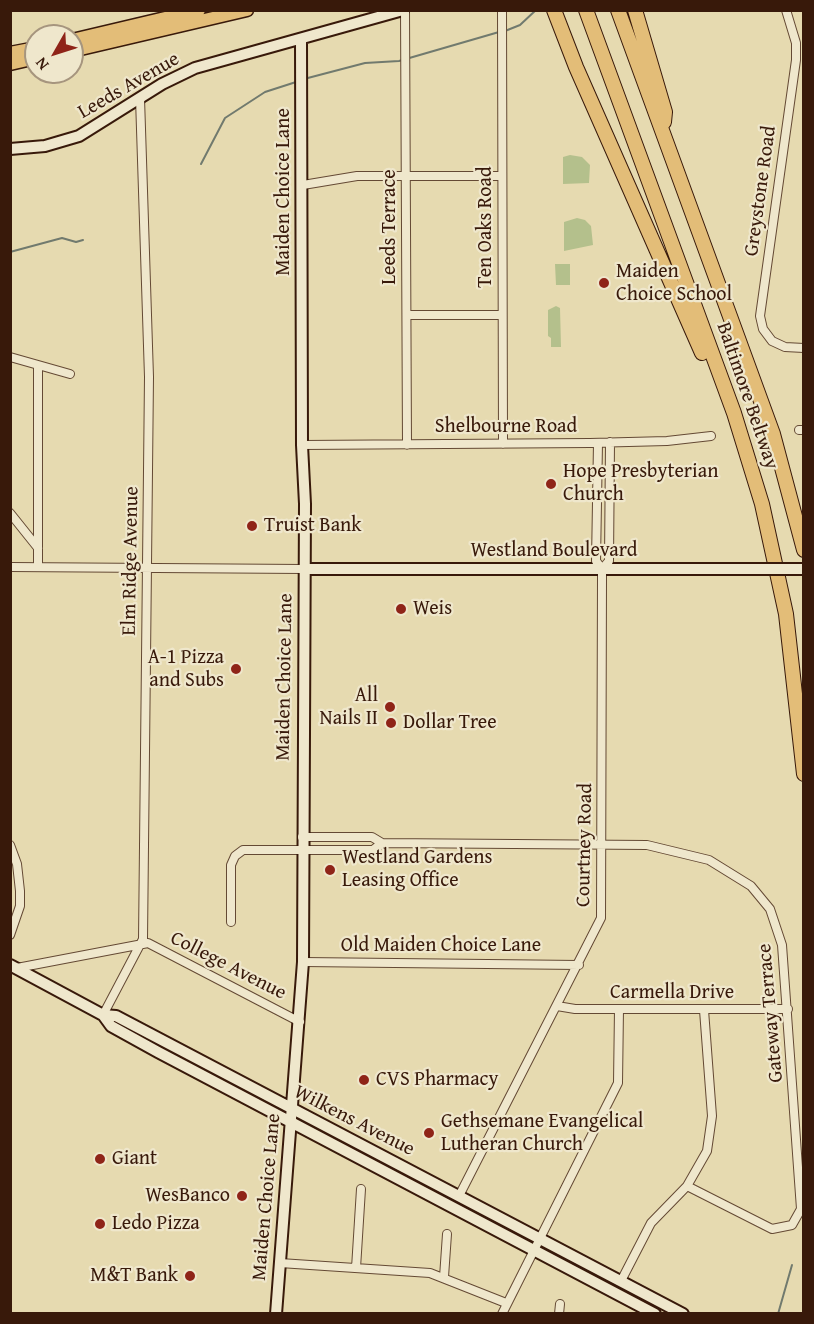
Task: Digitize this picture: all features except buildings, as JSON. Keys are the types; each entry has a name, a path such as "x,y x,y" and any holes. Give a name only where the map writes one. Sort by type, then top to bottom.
{"highway":[{"name":"Baltimore Beltway","path":"586,10 734,413 752,470 774,553 786,614 804,774"},
{"name":"Baltimore Beltway","path":"618,10 773,434 804,550"},
{"path":"636,10 665,112 664,136"},
{"path":"556,14 607,139 683,305 737,446 752,470"}],"main road":[{"path":"84,37 199,10"},
{"path":"84,48 247,10"}],"street":[{"name":"Leeds Avenue","path":"10,149 45,146 79,136 178,75 195,68 404,10"},
{"name":"Leeds Terrace","path":"404,10 407,58 406,445"},
{"name":"Ten Oaks Road","path":"502,10 503,444"},
{"name":"Greystone Road","path":"786,10 800,43 760,316 764,329 772,341 785,347 804,348"},
{"name":"Maiden Choice Lane","path":"276,1314 303,962 304,569 301,40"},
{"name":"Elm Ridge Avenue","path":"104,1015 143,939 148,568 148,300 140,98"},
{"path":"303,185 357,176 502,176"},
{"path":"407,315 502,315"},
{"path":"10,357 70,374"},
{"path":"38,567 39,366"},
{"name":"Shelbourne Road","path":"302,445 598,443 667,441 711,435"},
{"name":"Courtney Road","path":"602,569 609,561 610,442"},
{"name":"Courtney Road","path":"459,1196 601,918 602,569 596,561 598,443"},
{"path":"10,513 38,548"},
{"path":"10,567 304,569"},
{"name":"Westland Boulevard","path":"304,569 804,569"},
{"name":"Gateway Terrace","path":"302,837 372,837 382,843 647,845 691,854 722,866 751,886 770,909 779,929 788,1009 802,1196 799,1216 792,1226 772,1229 687,1186"},
{"name":"Gateway Terrace","path":"231,922 231,865 235,856 247,849 373,850 382,843"},
{"path":"10,845 17,864 20,891 20,906 10,935"},
{"name":"College Avenue","path":"140,945 148,943 300,1022"},
{"path":"14,967 140,945"},
{"name":"Old Maiden Choice Lane","path":"303,962 579,965"},
{"name":"Wilkens Avenue","path":"14,967 104,1015 116,1016 683,1314"},
{"name":"Carmella Drive","path":"557,1006 575,1009 788,1009"},
{"path":"502,1314 618,1083 619,1009"},
{"path":"621,1281 651,1223 687,1186 702,1164 711,1128 704,1010"},
{"name":"Wilkens Avenue","path":"104,1015 111,1026 655,1314"},
{"path":"291,1122 310,1125 407,1176 422,1177"},
{"path":"356,1268 361,1189"},
{"path":"444,1277 447,1234"},
{"path":"280,1263 430,1274 444,1277 506,1304"},
{"path":"559,1314 560,1304"}],"green space":[{"path":"570,155 582,157 590,165 589,183 563,184 563,157"},
{"path":"577,218 585,220 591,226 593,245 564,251 564,222"},
{"path":"555,264 570,264 570,285 556,285"},
{"path":"556,306 560,308 561,347 551,347 551,338 548,336 548,310"}],"waterway":[{"path":"505,31 520,25 536,10"},
{"path":"304,79 365,63 399,61 499,32"},
{"path":"201,164 225,118 265,92 296,82"},
{"path":"10,252 62,238 76,242 83,240"},
{"path":"778,1314 792,1265"}],"place":[{"name":"Maiden Choice School","path":"604,283"},
{"name":"Hope Presbyterian Church","path":"551,484"},
{"name":"Truist Bank","path":"252,526"},
{"name":"Weis","path":"401,609"},
{"name":"A-1 Pizza and Subs","path":"236,669"},
{"name":"All Nails II","path":"390,707"},
{"name":"Dollar Tree","path":"391,723"},
{"name":"Westland Gardens Leasing Office","path":"330,870"},
{"name":"CVS Pharmacy","path":"364,1080"},
{"name":"Gethsemane Evangelical Lutheran Church","path":"429,1133"},
{"name":"Giant","path":"100,1159"},
{"name":"WesBanco","path":"242,1196"},
{"name":"Ledo Pizza","path":"100,1224"},
{"name":"M&T Bank","path":"190,1276"}]}
